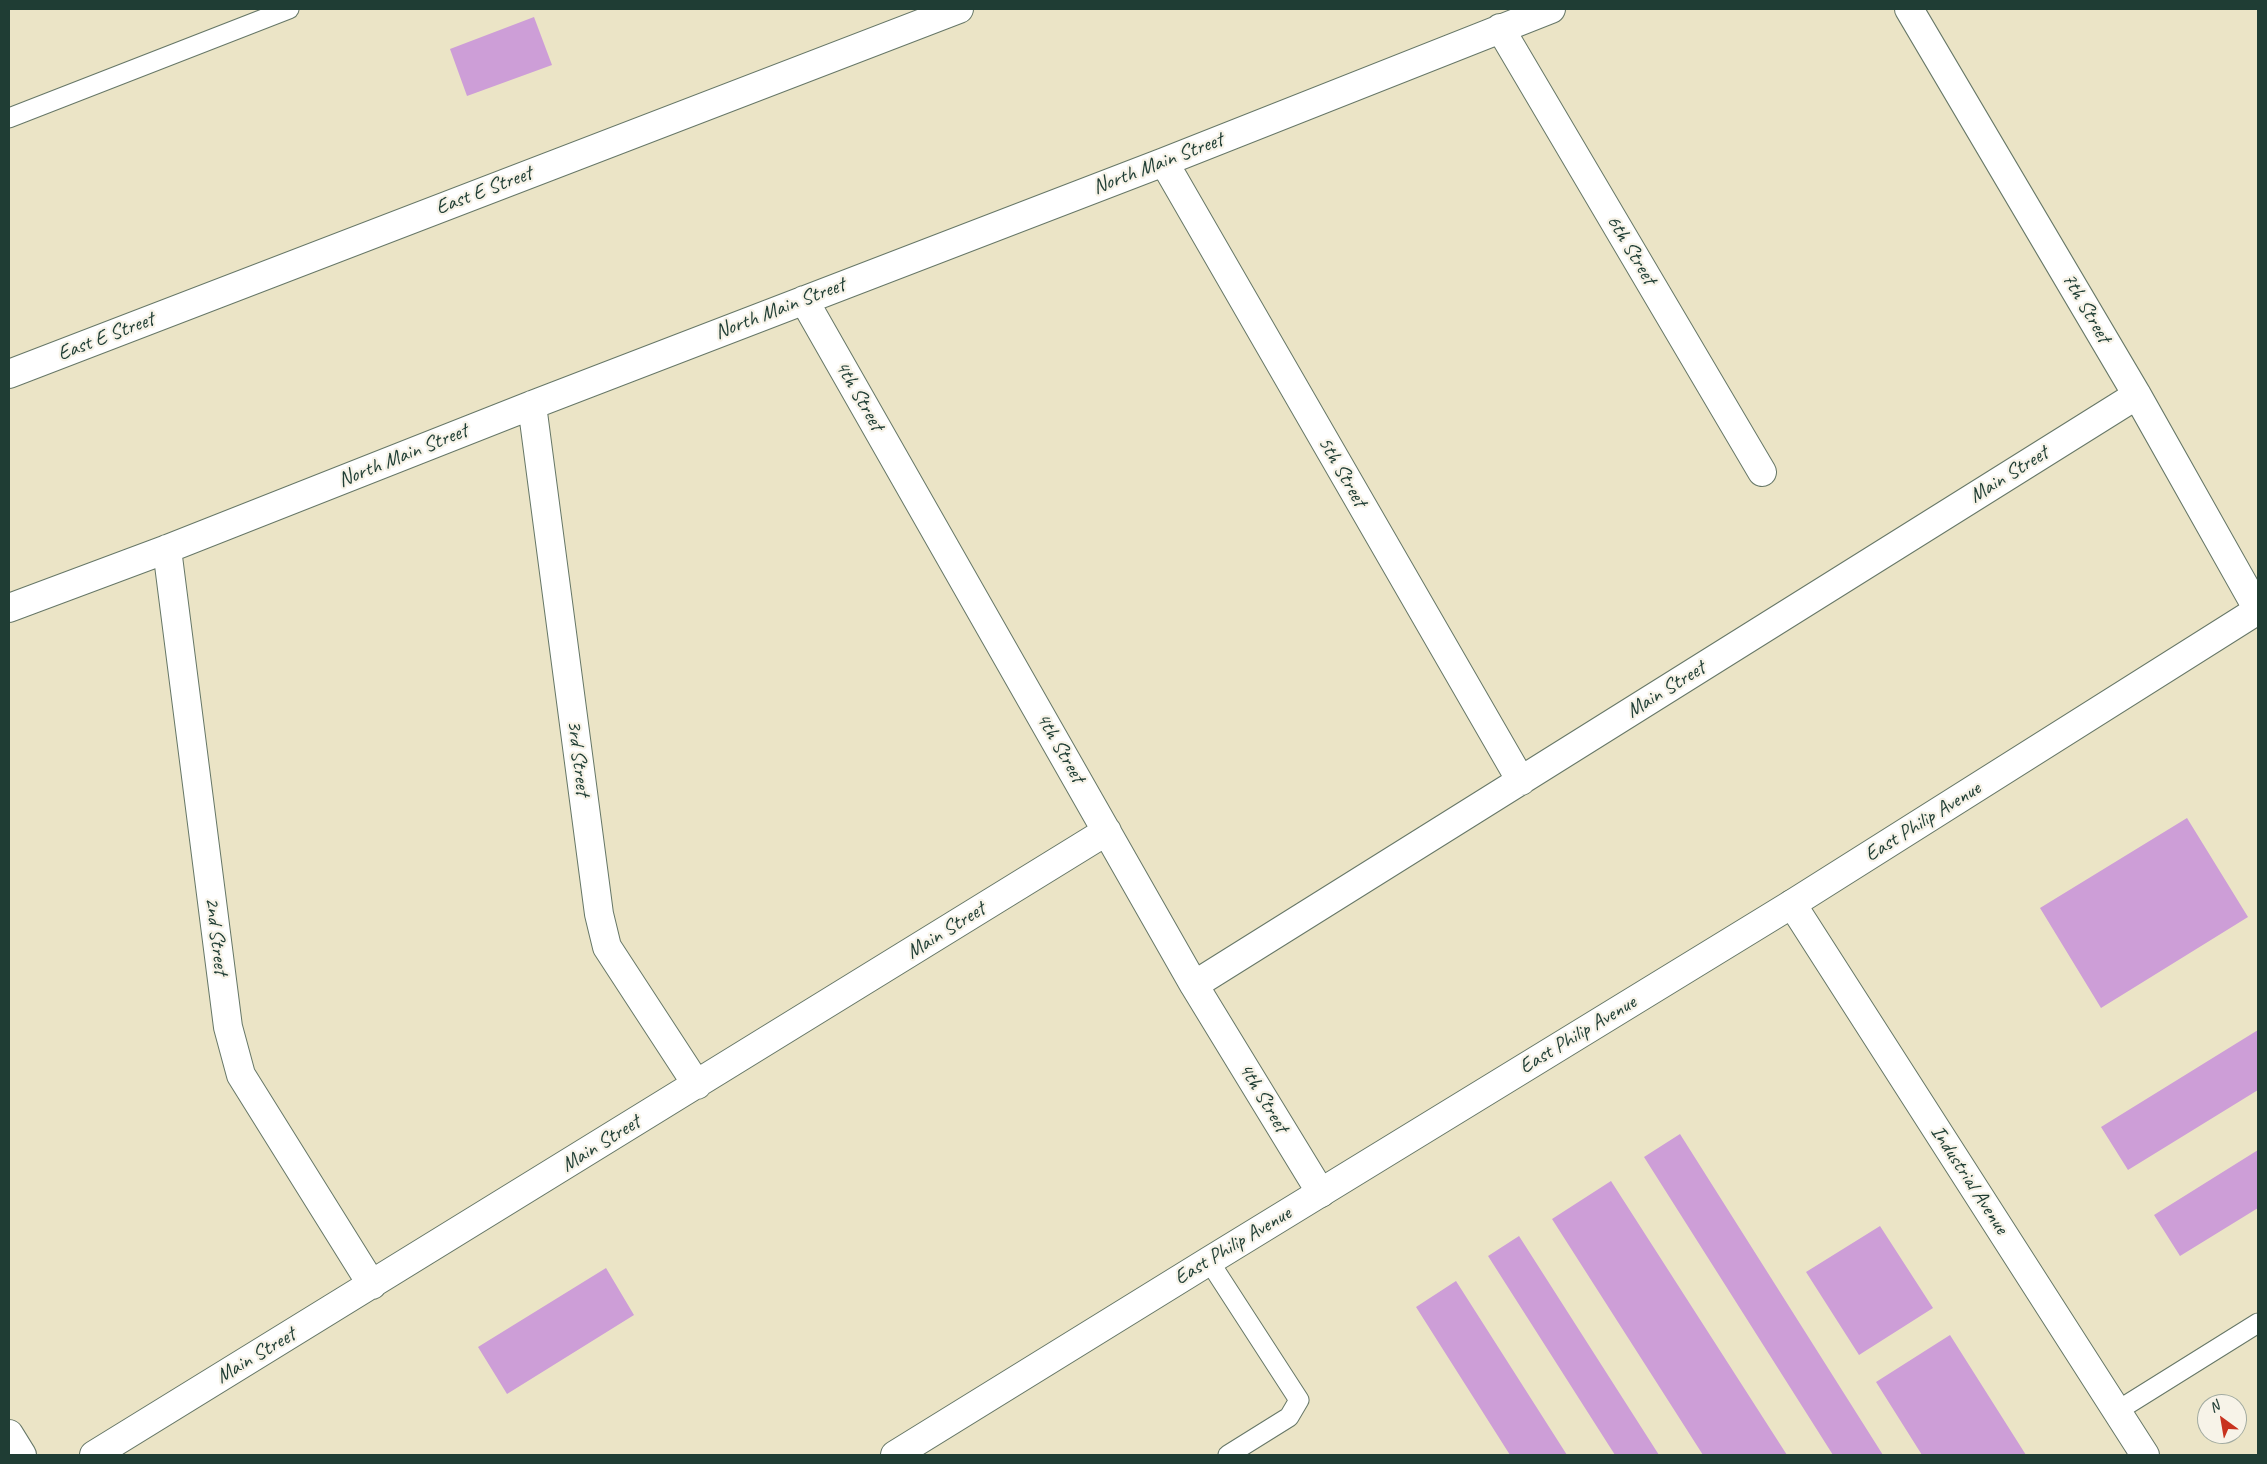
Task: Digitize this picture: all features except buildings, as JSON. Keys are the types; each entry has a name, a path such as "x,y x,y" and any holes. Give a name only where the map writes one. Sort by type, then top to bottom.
{"street":[{"name":"East E Street","path":"9,374 959,9"},
{"name":"North Main Street","path":"9,608 167,549 532,405 1164,162 1551,9"},
{"name":"7th Street","path":"1909,9 2137,395 2258,610"},
{"name":"6th Street","path":"1500,28 1762,472"},
{"name":"5th Street","path":"1164,162 1521,781"},
{"name":"4th Street","path":"804,300 1194,985 1321,1193"},
{"name":"Main Street","path":"1194,985 2137,395"},
{"name":"3rd Street","path":"532,405 598,904 607,947 697,1085"},
{"name":"2nd Street","path":"167,549 228,1027 241,1075 372,1285"},
{"name":"East Philip Avenue","path":"895,1455 1792,904 2258,610"},
{"name":"Main Street","path":"94,1455 1107,831"},
{"name":"Industrial Avenue","path":"1792,904 2144,1455"},
{"path":"9,1434 22,1455"}],"lane":[{"path":"9,118 289,9"},
{"path":"1209,1261 1299,1400 1289,1417 1228,1455"},
{"path":"2117,1411 2258,1323"}]}
